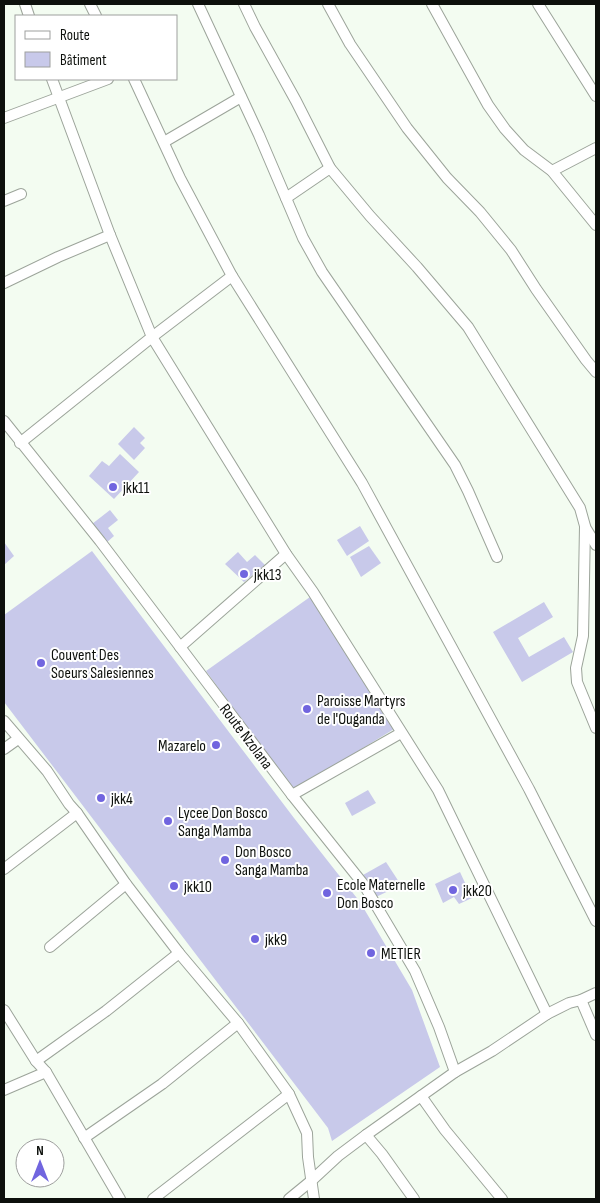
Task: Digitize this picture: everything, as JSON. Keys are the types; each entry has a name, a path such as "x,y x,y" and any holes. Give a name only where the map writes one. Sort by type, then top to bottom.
{"street":[{"path":"198,4 242,97 303,238 322,272 455,465 497,557"},
{"path":"244,4 330,168 468,327 572,492 580,508 585,526 596,545"},
{"path":"328,4 350,44 407,128 447,178 480,212 510,250 596,372"},
{"path":"432,4 488,105 524,150 552,171 596,226"},
{"path":"538,4 596,96"},
{"path":"52,80 110,235 152,336 286,554 313,592 438,790 548,1014"},
{"path":"4,118 105,80"},
{"path":"134,80 180,178 232,276 362,483 529,789 596,921"},
{"path":"164,142 242,97"},
{"path":"552,171 596,148"},
{"path":"286,198 330,168"},
{"path":"4,201 21,194"},
{"path":"4,283 58,256 110,235"},
{"path":"20,443 152,336 232,276"},
{"name":"Route Nzolana","path":"4,421 100,541 292,795 364,885 415,971 439,1027 455,1072"},
{"path":"585,526 583,636 575,675 596,728"},
{"path":"180,647 286,554"},
{"path":"4,721 47,770 126,884 238,1024 289,1094 307,1134 314,1199"},
{"path":"292,795 401,732"},
{"path":"4,749 18,739"},
{"path":"4,869 77,813"},
{"path":"50,947 126,884"},
{"path":"36,1061 106,1011 179,952"},
{"path":"289,1199 312,1181 338,1156 455,1072 492,1051 548,1014 569,1003 596,993"},
{"path":"581,1000 596,1035"},
{"path":"4,1010 36,1061 46,1072 120,1199"},
{"path":"84,1138 162,1084 238,1024"},
{"path":"4,1090 46,1072"},
{"path":"153,1199 289,1094"},
{"path":"421,1096 445,1130 502,1199"},
{"path":"366,1135 414,1199"}],"building":[{"path":"134,427 145,438 140,443 145,448 134,460 118,444"},
{"name":"jkk11","path":"120,454 139,472 114,499 89,476 102,461 109,466"},
{"path":"110,510 118,520 108,528 114,536 106,543 92,524"},
{"path":"360,526 369,541 347,556 337,540"},
{"path":"4,542 14,556 4,565"},
{"path":"369,546 381,563 361,577 350,557"},
{"name":"Don Bosco Sanga Mamba","path":"92,551 360,902 412,990 440,1067 332,1141 328,1128 4,702 4,615"},
{"name":"jkk13","path":"238,552 247,562 255,555 265,565 244,582 225,564"},
{"name":"Paroisse Martyrs de l'Ouganda","path":"310,597 394,729 293,791 206,671"},
{"path":"544,602 553,617 518,638 529,657 564,637 573,652 522,682 493,632"},
{"path":"368,790 376,803 352,816 345,803"},
{"path":"386,862 401,885 376,897 363,875"},
{"name":"jkk20","path":"460,872 472,898 459,904 454,897 443,903 435,884"}],"place":[{"name":"jkk11","path":"113,487"},
{"name":"jkk13","path":"244,574"},
{"name":"Couvent Des Soeurs Salesiennes","path":"41,663"},
{"name":"Paroisse Martyrs de l'Ouganda","path":"307,709"},
{"name":"Mazarelo","path":"216,745"},
{"name":"jkk4","path":"101,798"},
{"name":"Lycee Don Bosco Sanga Mamba","path":"168,821"},
{"name":"Don Bosco Sanga Mamba","path":"225,860"},
{"name":"jkk10","path":"174,886"},
{"name":"jkk20","path":"453,890"},
{"name":"Ecole Maternelle Don Bosco","path":"327,893"},
{"name":"jkk9","path":"255,939"},
{"name":"METIER","path":"371,953"}]}
